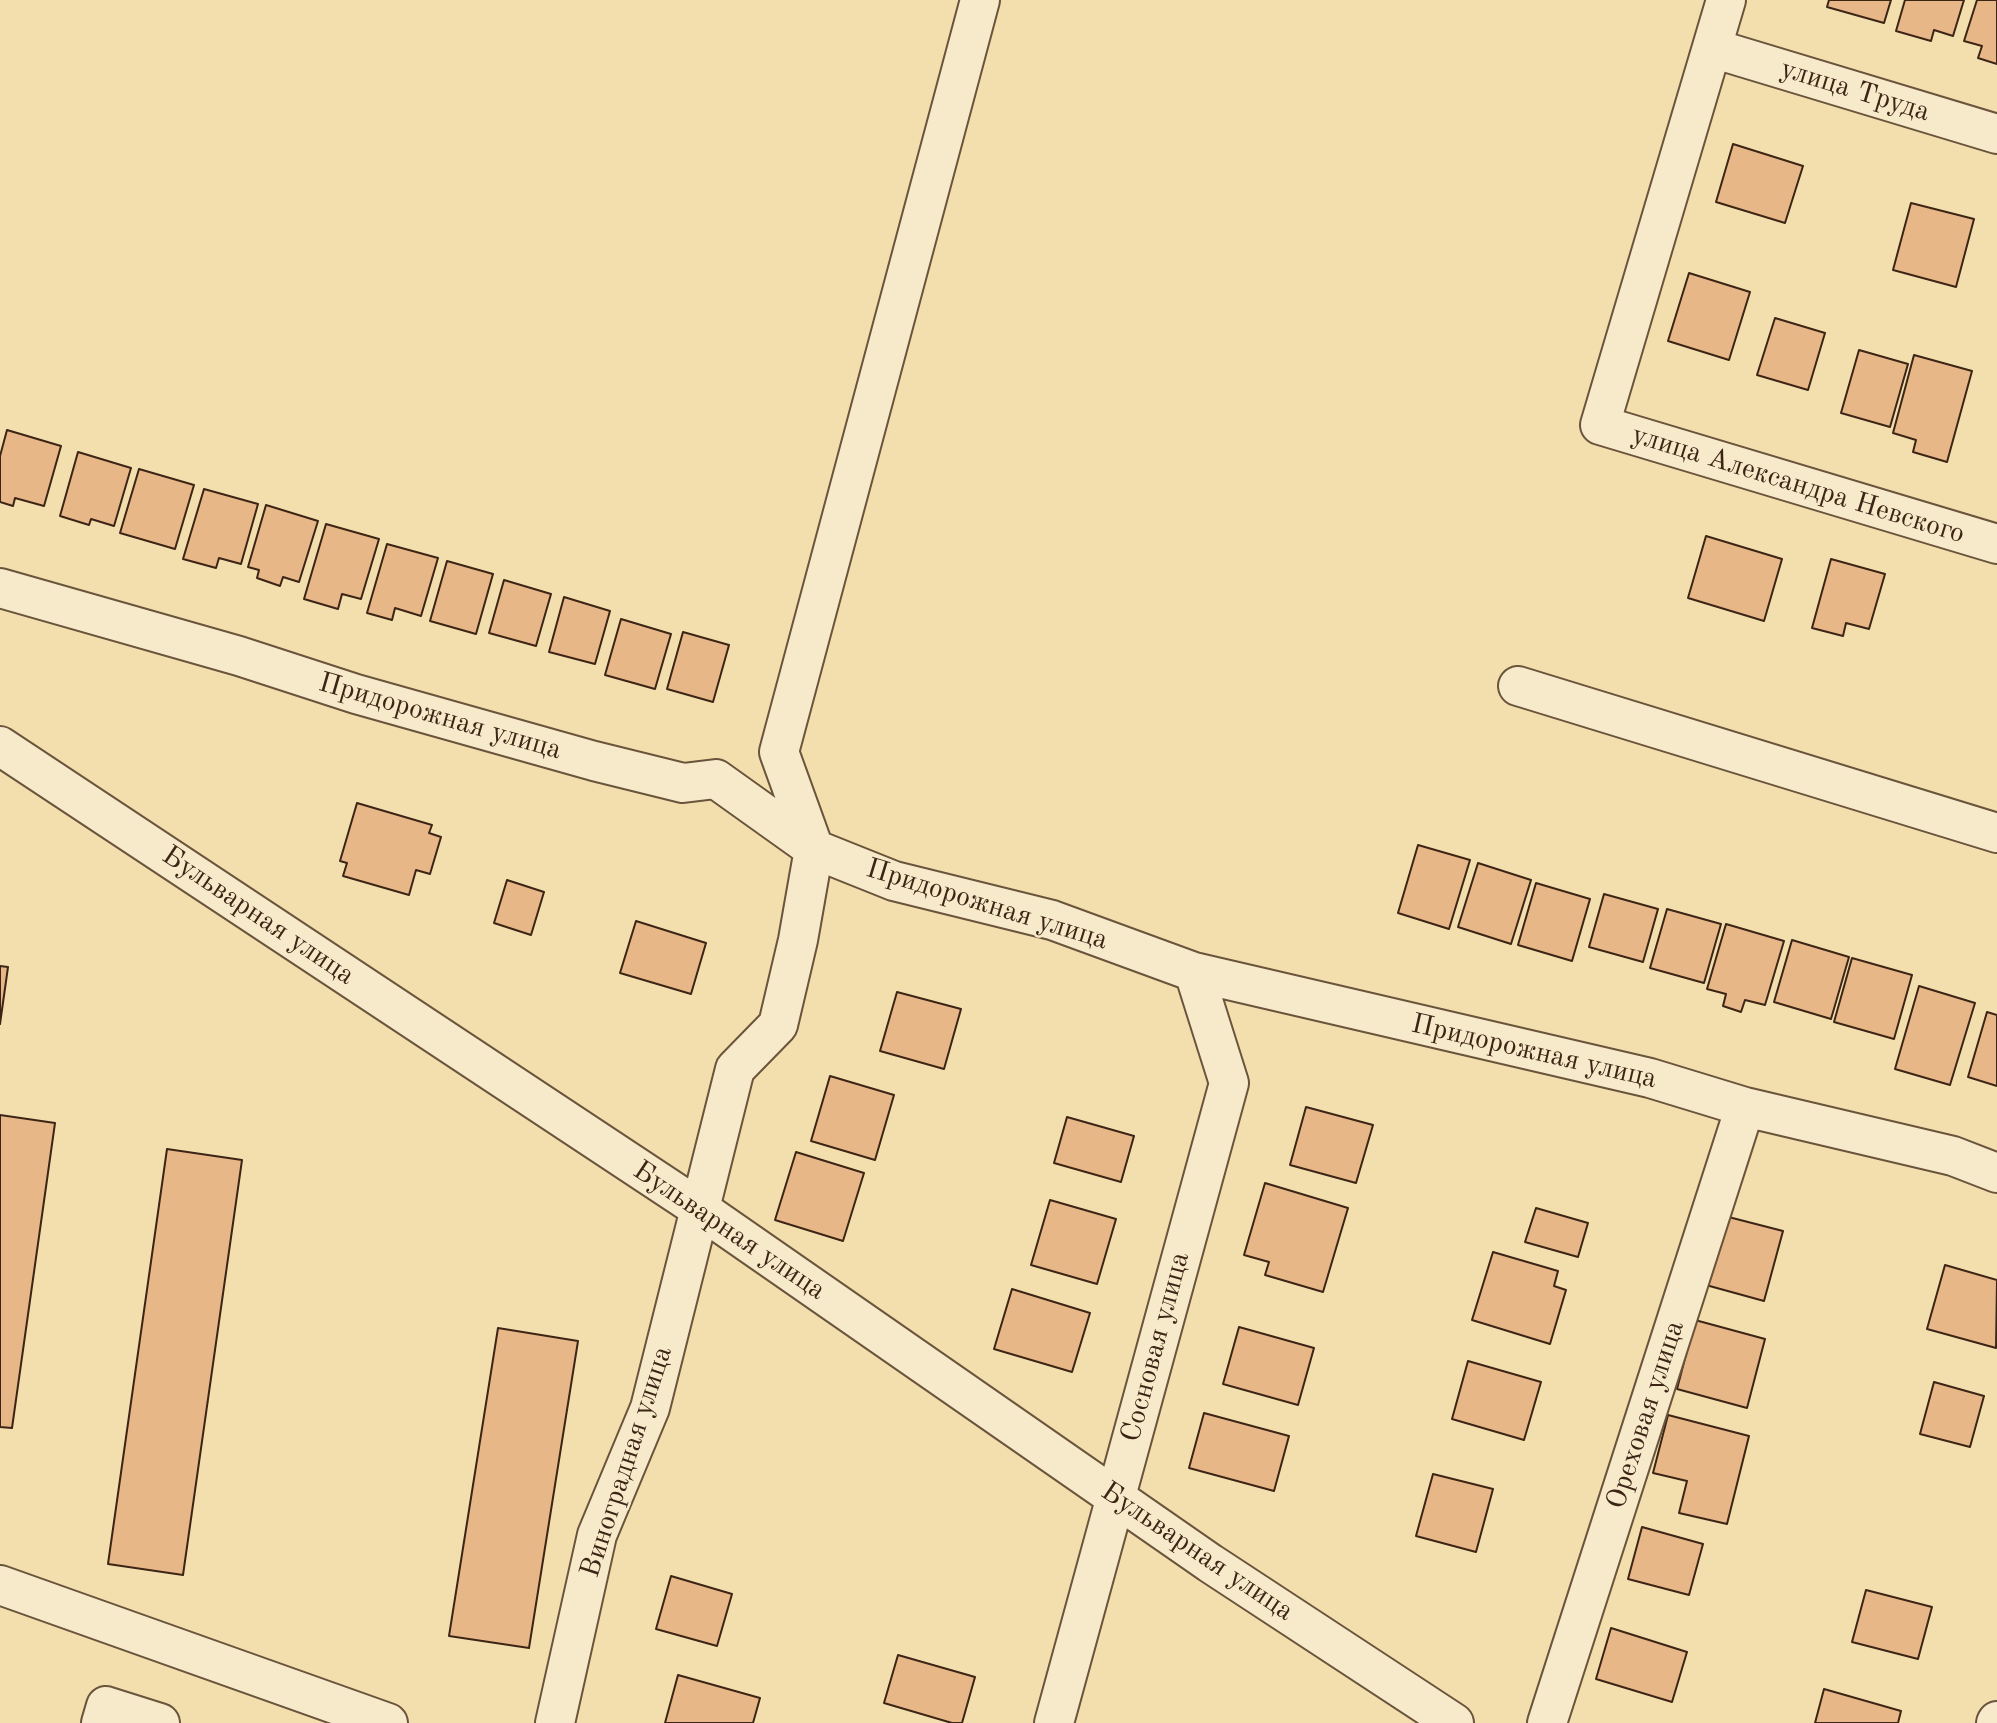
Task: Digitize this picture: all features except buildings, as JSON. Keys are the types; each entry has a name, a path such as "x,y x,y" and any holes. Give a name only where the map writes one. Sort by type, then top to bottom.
{"street":[{"path":"814,849 779,752 980,0"},
{"path":"1712,48 1726,0"},
{"name":"улица Труда","path":"1712,48 1997,134"},
{"name":"улица Александра Невского","path":"1712,48 1600,425 1997,544"},
{"name":"Придорожная улица","path":"0,587 215,649 369,698 594,761 682,783 716,779 814,849 894,881 1052,920 1194,972 1650,1078 1745,1107 1953,1156 1997,1173"},
{"path":"1518,686 1997,833"},
{"name":"Бульварная улица","path":"0,746 700,1209 1210,1563 1454,1723"},
{"name":"Виноградная улица","path":"555,1723 597,1535 650,1408 735,1069 778,1025 798,940 814,849"},
{"name":"Сосновая улица","path":"1054,1723 1229,1083 1194,972"},
{"name":"Ореховая улица","path":"1547,1723 1745,1107"},
{"path":"0,1585 369,1720"},
{"path":"101,1723 106,1706 160,1723"}]}
